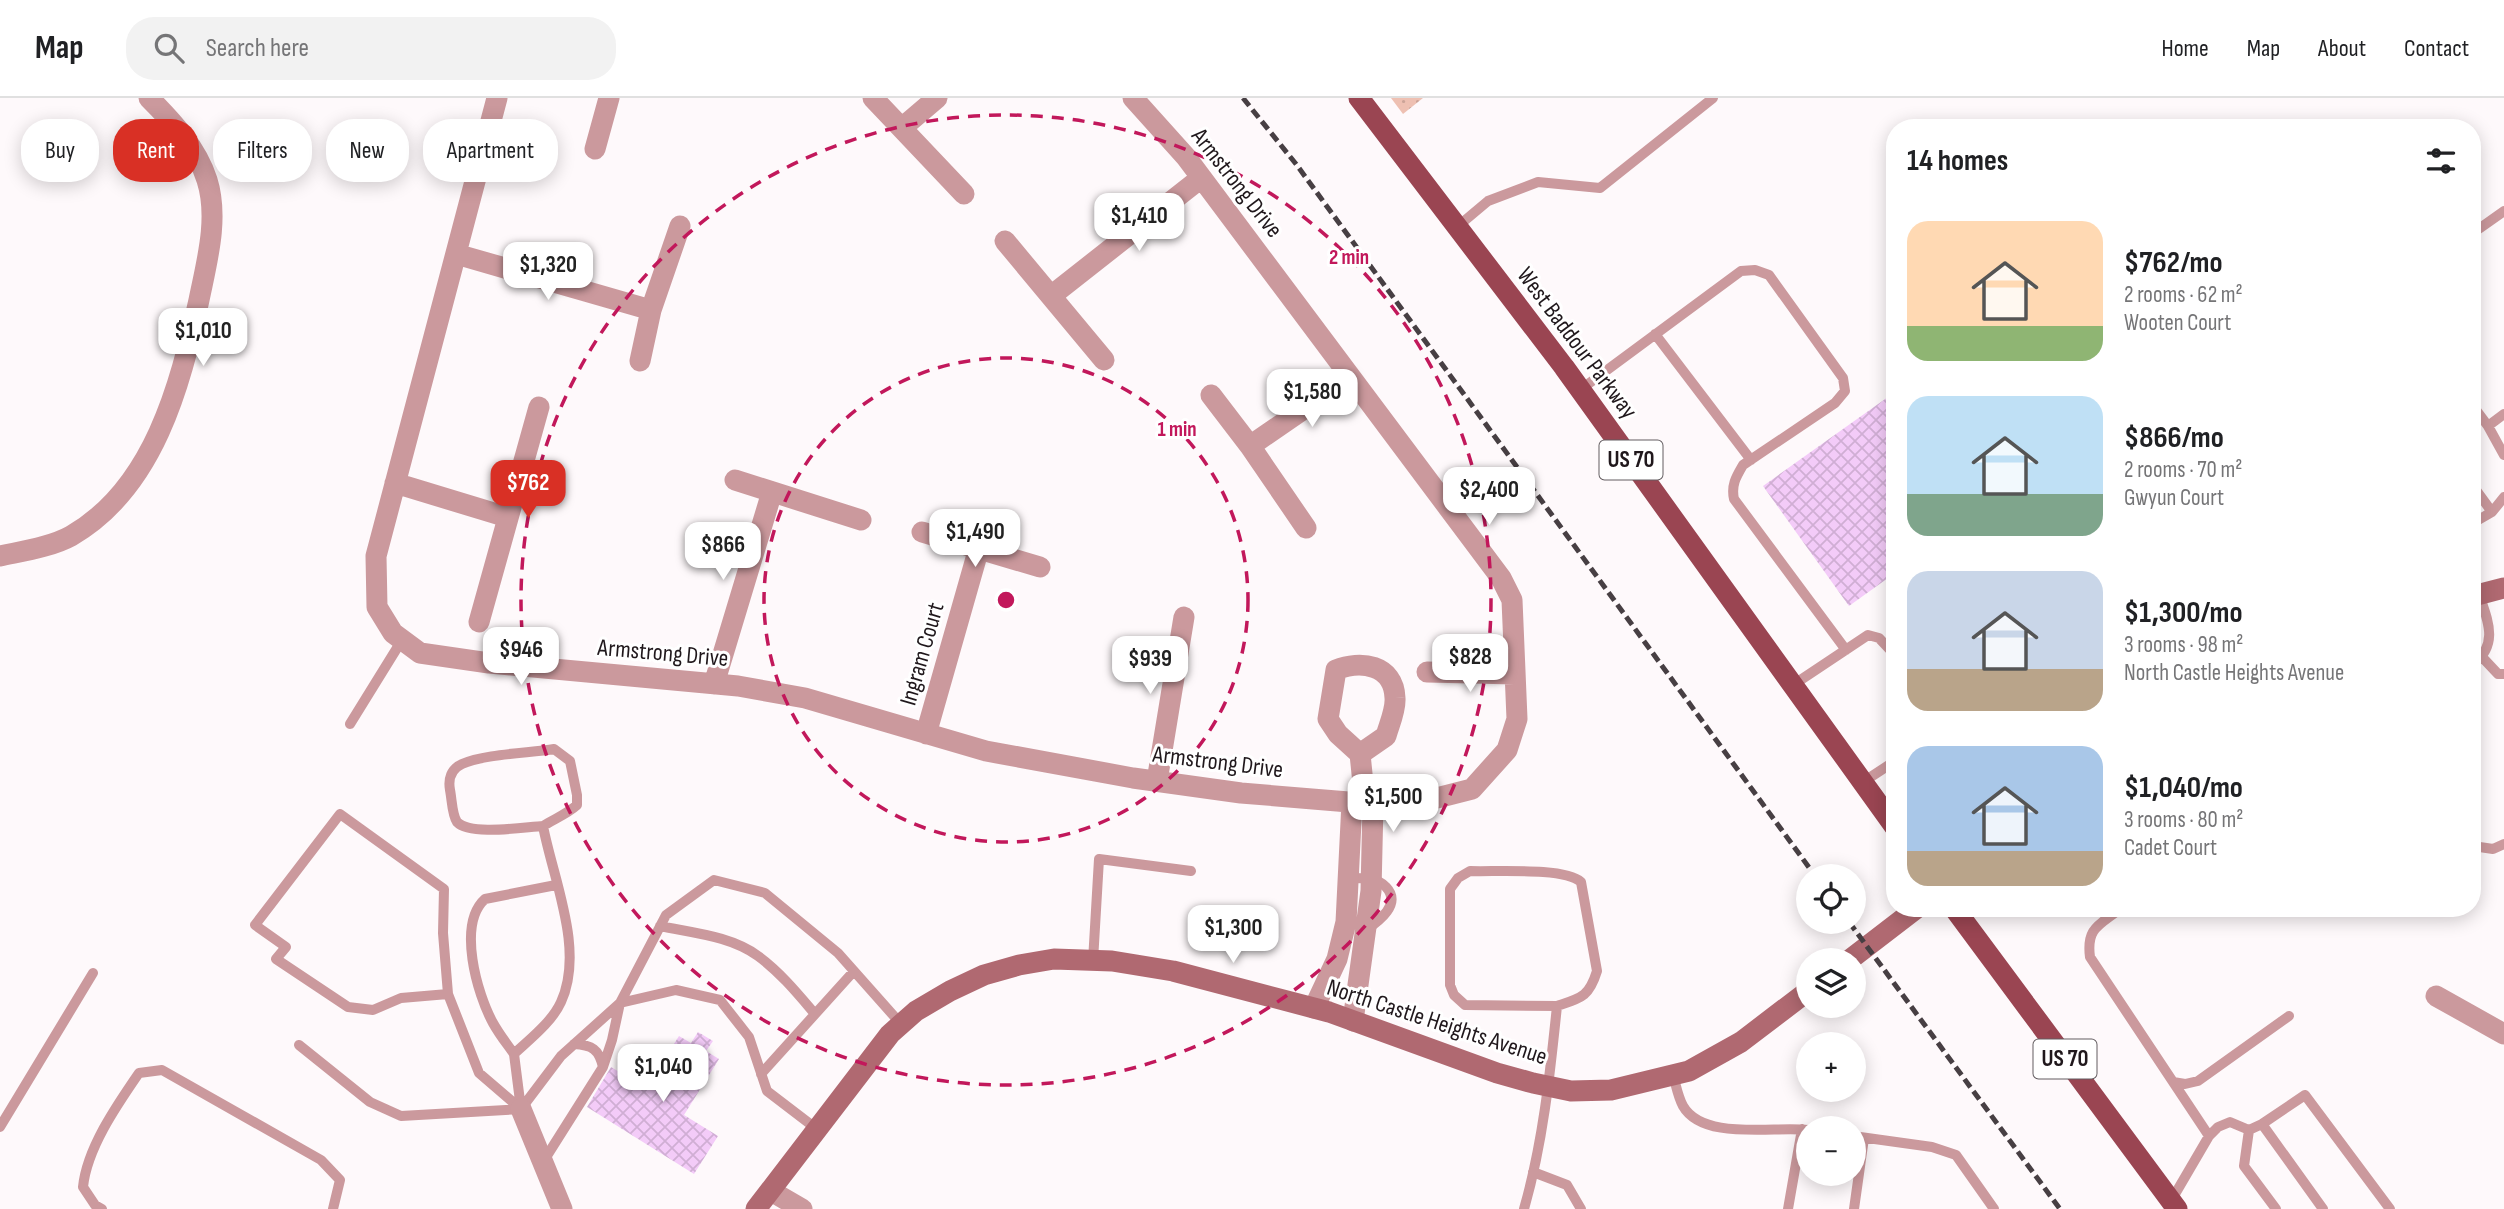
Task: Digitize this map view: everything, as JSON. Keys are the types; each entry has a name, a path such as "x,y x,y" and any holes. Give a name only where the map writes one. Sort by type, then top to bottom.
{"main road":[{"name":"West Baddour Parkway","path":"1359,98 1580,390 1886,814"},
{"name":"US 70","path":"1961,917 2174,1205"}],"street":[{"path":"0,556 71,536 101,512 147,459 163,425 192,332 207,262 213,209 207,178 194,152 168,117 149,98"},
{"name":"Armstrong Drive","path":"497,98 376,555 377,607 393,633 420,653 489,663 714,684 806,698 986,751 1241,793 1363,803 1425,801 1472,789 1507,750 1517,719 1512,600 1501,578 1201,178 1133,98"},
{"path":"595,149 609,98"},
{"path":"873,98 964,194"},
{"path":"903,127 937,98"},
{"path":"1051,296 1201,178"},
{"path":"640,361 651,310 680,226"},
{"path":"1005,241 1104,360"},
{"path":"456,254 651,310"},
{"path":"1250,446 1350,377"},
{"path":"1212,395 1306,528"},
{"path":"479,622 539,407"},
{"path":"735,480 860,520"},
{"path":"396,483 507,517"},
{"path":"714,684 772,492"},
{"path":"922,532 1040,567"},
{"name":"Ingram Court","path":"926,734 979,548"},
{"path":"2481,594 2504,588"},
{"path":"1157,781 1184,617"},
{"path":"1427,672 1515,674"},
{"path":"1314,1008 1354,930 1371,879 1360,754"},
{"path":"1353,1021 1354,930 1349,878 1363,803"},
{"path":"1865,948 1905,917"},
{"name":"North Castle Heights Avenue","path":"757,1209 890,1034 916,1011 950,991 984,975 1019,965 1054,959 1112,961 1173,971 1314,1008 1497,1073 1571,1091 1611,1090 1689,1071 1741,1042 1796,1000"},
{"path":"2436,996 2504,1034"},
{"path":"521,1109 562,1209"},
{"path":"771,1191 802,1209"}],"lane":[{"path":"1457,227 1488,201 1538,182 1600,188 1713,98"},
{"path":"2481,227 2504,211"},
{"path":"1580,390 1741,271 1755,270 1769,275 1843,379 1845,391 1835,402 1744,465 1736,476 1732,489 1734,499 1846,650"},
{"path":"1655,334 1751,460"},
{"path":"2488,426 2504,414"},
{"path":"2481,417 2504,455"},
{"path":"2481,518 2492,512 2504,496"},
{"path":"2481,497 2492,512"},
{"path":"2481,608 2490,630 2489,643 2481,655"},
{"path":"1793,685 1868,635 1879,638 1886,645"},
{"path":"350,724 402,640"},
{"path":"2481,663 2498,674 2504,674"},
{"path":"554,750 564,754 570,761 577,805 543,826 480,830 464,827 455,820 449,782 452,771 460,764 473,760 554,750"},
{"path":"1863,782 1886,767"},
{"path":"448,994 401,998 373,1010 348,1007 276,959 286,947 255,925 340,814 444,888 443,933 448,994 479,1073 521,1109"},
{"path":"514,1054 538,1032 561,1002 570,968 566,919 543,826"},
{"path":"2481,847 2493,849 2504,844"},
{"path":"1093,961 1099,859 1191,870"},
{"path":"1470,871 1557,873 1575,876 1581,882 1597,971 1593,985 1583,997 1557,1006 1465,1005 1454,995 1450,985 1450,889 1458,877 1470,871"},
{"path":"1349,878 1371,879"},
{"path":"543,1163 603,1067 620,1003 666,915 714,880 765,893 838,953 901,1024"},
{"path":"521,1109 514,1054 493,1024 478,984 471,949 476,913 485,899 556,885"},
{"path":"2110,917 2094,930 2088,940 2090,957 2209,1136"},
{"path":"660,926 723,939 757,955 786,981 815,1014"},
{"path":"761,1074 854,971"},
{"path":"0,1127 4,1113 93,973"},
{"path":"521,1109 546,1073 620,1003 676,990 720,1000 749,1037 767,1091 818,1130"},
{"path":"1524,1209 1548,1086 1557,1006"},
{"path":"2173,1082 2185,1084 2198,1081 2289,1016"},
{"path":"574,1044 594,1048 600,1055 603,1067"},
{"path":"299,1045 370,1102 401,1116 521,1109"},
{"path":"102,1209 95,1205 83,1187 85,1169 118,1102 139,1073 163,1070 321,1160 340,1180 333,1209"},
{"path":"1673,1075 1684,1107 1698,1121 1731,1130 1796,1130"},
{"path":"2174,1205 2209,1136 2218,1127 2230,1122 2249,1130 2305,1095 2390,1209"},
{"path":"2262,1124 2323,1209"},
{"path":"2249,1130 2244,1166 2276,1209"},
{"path":"1866,1138 1932,1147 1956,1155 1994,1209"},
{"path":"1533,1172 1567,1185 1581,1209"},
{"path":"1788,1209 1796,1172"},
{"path":"1854,1209 1855,1186"}],"shaded area":[{"path":"1391,98 1423,98 1403,114"}],"building":[{"path":"1886,398 1886,579 1849,606 1763,486"},
{"path":"698,1032 713,1041 706,1051 719,1059 684,1115 718,1136 694,1174 587,1107 611,1067 646,1088 679,1036 691,1043"}],"railway":[{"path":"1243,98 1296,164 1807,864"},
{"path":"1858,934 2060,1209"}]}
